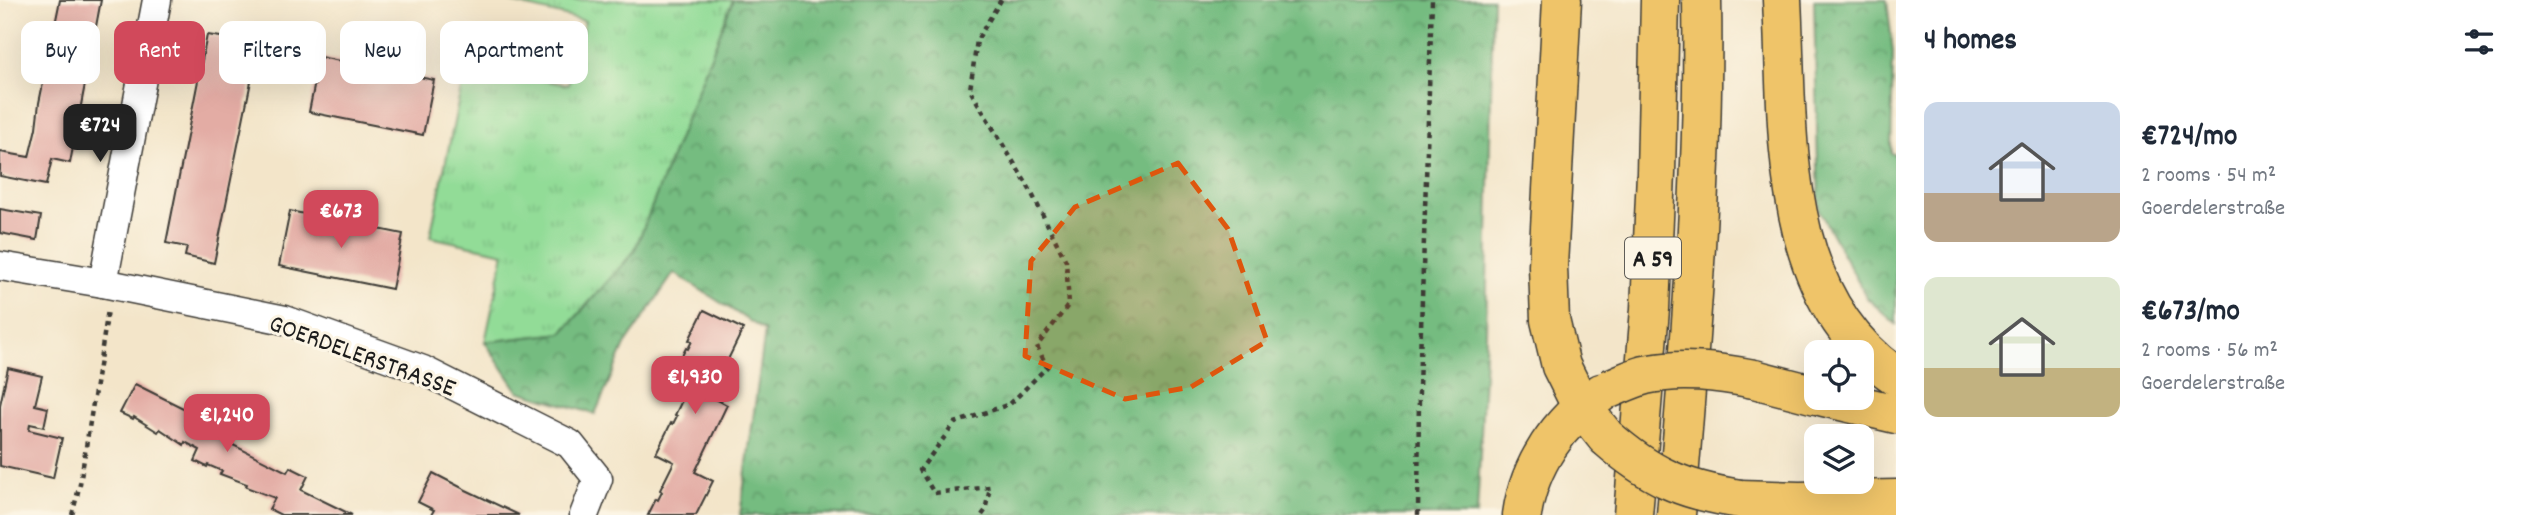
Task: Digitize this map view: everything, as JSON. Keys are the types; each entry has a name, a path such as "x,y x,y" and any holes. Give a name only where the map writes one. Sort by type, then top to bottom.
{"highway":[{"path":"1562,0 1548,266 1550,320 1561,366 1595,397 1606,437 1634,461 1669,481 1703,494 1740,499 1812,501 1896,499"},
{"name":"A 59","path":"1633,515 1650,309 1657,173 1660,0"},
{"name":"A 59","path":"1676,515 1701,179 1702,0"},
{"path":"1782,0 1790,154 1796,210 1811,261 1832,308 1856,340 1896,376"},
{"path":"1522,515 1535,466 1556,433 1595,397 1645,375 1683,370 1724,373 1804,392"},
{"path":"1874,409 1896,414"}],"street":[{"path":"103,283 157,0"},
{"name":"GOERDELERSTRASSE","path":"0,266 103,283 285,320 423,370 570,444 597,479 584,515"}],"path":[{"path":"982,515 990,487 934,493 920,470 955,422 1010,404 1047,367 1037,346 1069,304 1066,261 1029,188 970,90 977,40 1001,0"},
{"path":"1418,515 1419,374 1432,0"},
{"path":"72,515 80,484 109,314 103,283"}],"highlighted area":[{"path":"1178,163 1228,229 1267,341 1191,387 1125,399 1025,356 1031,261 1075,207"}],"green space":[{"path":"501,0 733,0 634,252 562,333 485,342 504,253 430,237 462,84 588,84 588,21"},
{"path":"733,0 1493,0 1486,333 1477,515 740,515 765,331 674,273 625,345 595,414 518,391 485,342 562,333 634,252"},
{"path":"1814,0 1887,0 1893,52 1891,153 1896,155 1896,324 1867,298 1819,210"}],"building":[{"path":"60,0 101,0 97,21 56,21"},
{"path":"207,35 219,37 219,84 250,84 214,263 185,256 187,247 166,243 197,84 205,84"},
{"path":"326,58 340,61 340,84 426,84 426,78 434,80 423,135 309,112 315,84 326,84"},
{"path":"43,84 85,84 70,163 52,159 46,185 0,176 0,152 29,157"},
{"path":"0,209 41,216 37,240 0,233"},
{"path":"290,211 403,234 392,289 279,266"},
{"path":"704,310 743,329 710,396 727,405 695,472 713,481 696,515 648,515 662,492 660,490 674,462 656,453 677,416 675,415 689,386 671,377 692,341 689,340"},
{"path":"8,368 42,376 35,405 48,408 44,427 30,424 29,430 62,438 53,478 0,466 0,405"},
{"path":"135,384 213,423 215,419 233,428 227,442 287,472 290,467 308,476 301,490 352,515 281,515 269,509 275,498 220,474 222,471 195,461 200,450 185,442 184,445 160,429 158,432 134,417 133,419 120,413"},
{"path":"433,473 519,515 431,515 434,510 418,502"}]}
